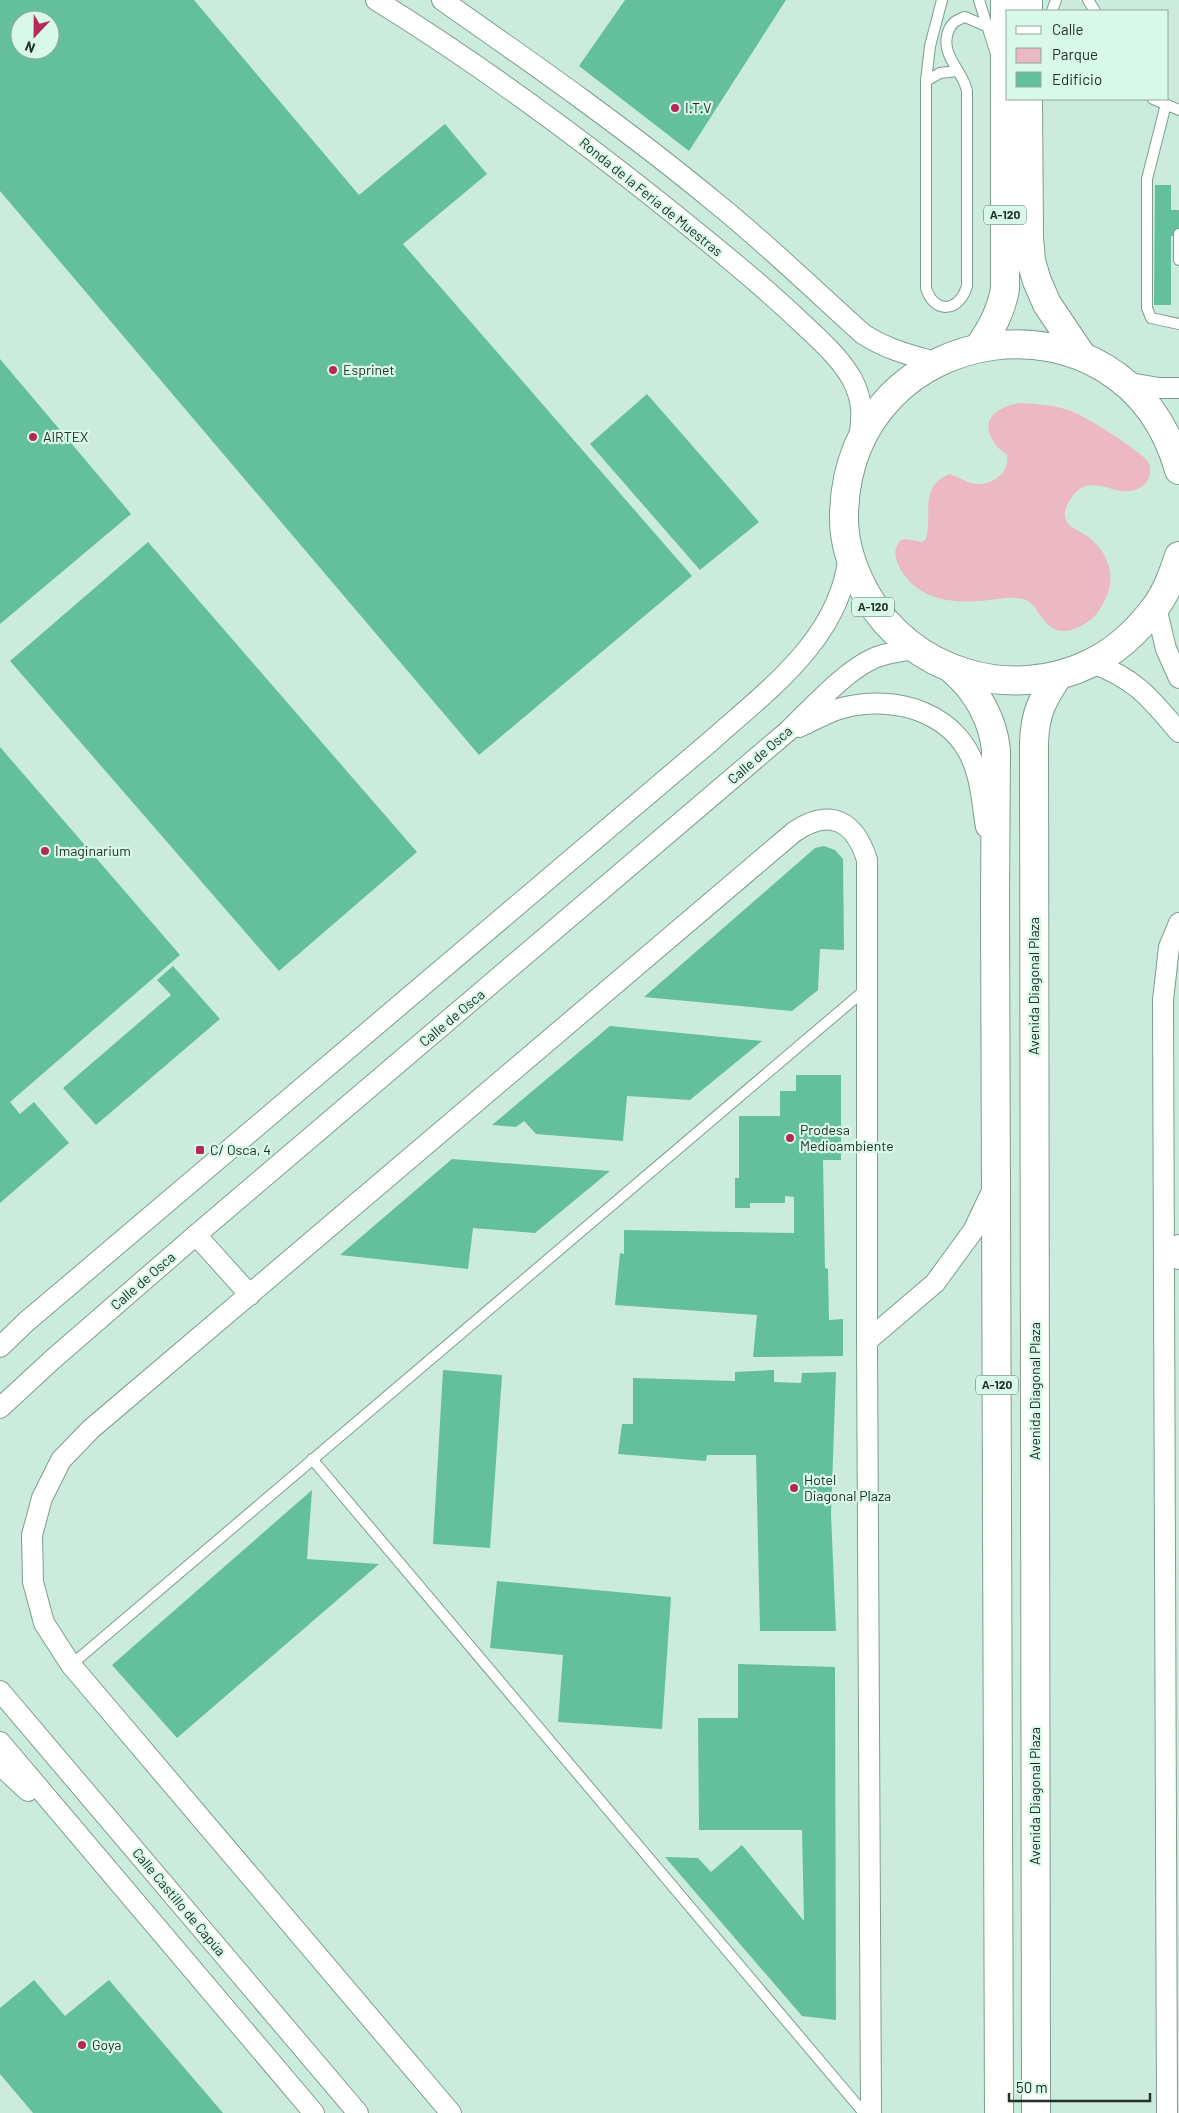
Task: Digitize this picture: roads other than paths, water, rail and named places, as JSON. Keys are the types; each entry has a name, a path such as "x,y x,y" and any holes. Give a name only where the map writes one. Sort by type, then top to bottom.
{"main road":[{"name":"A-120","path":"980,347 991,331 998,315 1005,289 1005,0"},
{"name":"A-120","path":"1028,100 1029,237 1031,261 1047,304 1082,356"},
{"name":"A-120","path":"999,2113 995,735 970,685 954,671 914,649 892,630 873,607 859,582 849,554 844,516 847,479 859,443 878,410 904,383 936,362 980,347 1005,344 1031,345 1082,356 1124,382 1141,399 1167,437 1179,470"},
{"name":"A-120","path":"954,671 988,679 1022,681 1058,676 1092,663 1125,640 1156,607 1172,577 1179,556"},
{"name":"Avenida Diagonal Plaza","path":"1036,2113 1034,743 1036,716 1039,707 1058,676"}],"street":[{"name":"Ronda de la Feria de Muestras","path":"376,0 420,27 530,102 631,178 767,290 835,355 852,380 863,410 859,443"},
{"path":"442,0 552,76 655,154 718,204 863,334 878,344 936,362"},
{"path":"1124,382 1159,388 1179,388"},
{"path":"0,1347 26,1322 711,741 792,667 811,647 828,618 847,572 849,554"},
{"path":"1156,607 1166,649 1179,678"},
{"name":"Calle de Osca","path":"0,1408 52,1360 196,1235 788,732 817,703 865,663 880,656 914,649"},
{"path":"1092,663 1118,673 1133,682 1179,732"},
{"path":"788,732 839,709 858,704 881,703 908,706 935,718 953,732 968,750 977,774 995,900"},
{"path":"451,2113 71,1665 44,1623 33,1582 32,1535 42,1498 61,1460 91,1429 794,832 807,823 817,820 842,823 852,830 861,842 867,860 867,1341 871,2113"},
{"path":"1166,2113 1172,1290 1174,1252 1164,1199 1163,1000 1169,946 1179,923"},
{"path":"867,1341 935,1283 973,1231 996,1183"},
{"path":"1164,1199 1179,1221"},
{"path":"196,1235 250,1295"},
{"path":"0,1331 26,1322"},
{"name":"Calle Castillo de Capúa","path":"0,1691 358,2113"},
{"path":"0,1742 314,2113"},
{"path":"0,1765 85,1842"}],"lane":[{"path":"942,0 930,46 926,81 926,288 928,296 943,306 951,306 958,303 964,296 967,286 967,91 947,50 946,38 950,27 956,20 965,17 986,26"},
{"path":"979,0 1004,77"},
{"path":"926,81 940,73 957,71"},
{"path":"1155,100 1179,110"},
{"path":"1166,104 1147,179 1147,308 1151,318 1179,324"},
{"path":"1179,234 1179,260"},
{"path":"71,1665 867,988"},
{"path":"312,1459 864,2113"}],"place":[{"name":"I.T.V","path":"675,108"},
{"name":"Esprinet","path":"333,370"},
{"name":"AIRTEX","path":"33,437"},
{"name":"Imaginarium","path":"45,851"},
{"name":"Prodesa Medioambiente","path":"790,1138"},
{"name":"C/ Osca, 4","path":"200,1150"},
{"name":"Hotel Diagonal Plaza","path":"794,1488"},
{"name":"Goya","path":"82,2045"}]}
